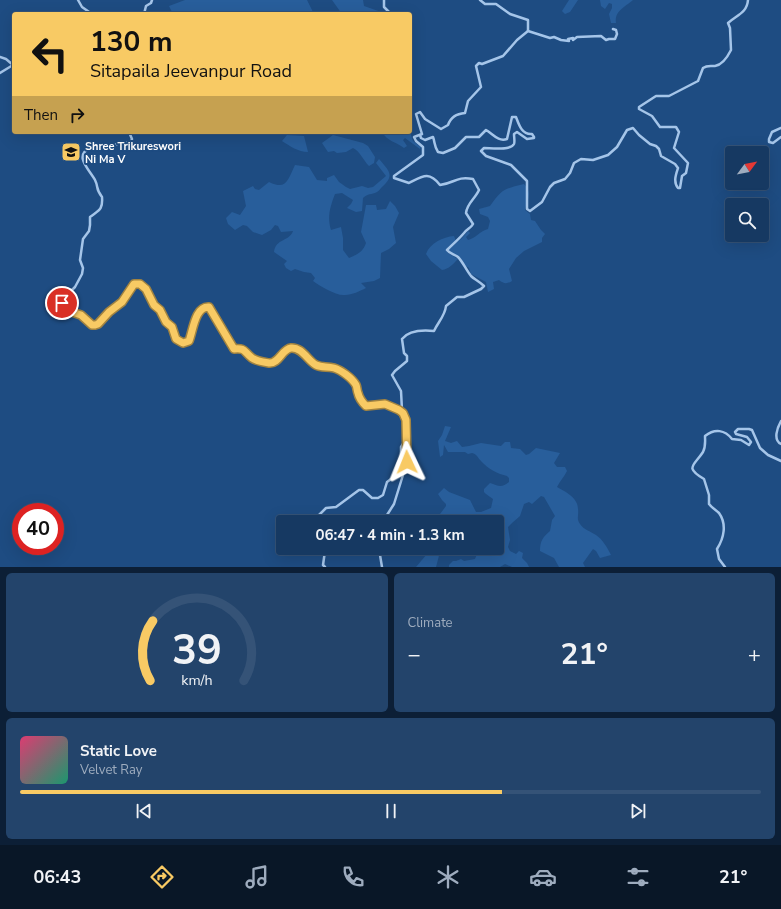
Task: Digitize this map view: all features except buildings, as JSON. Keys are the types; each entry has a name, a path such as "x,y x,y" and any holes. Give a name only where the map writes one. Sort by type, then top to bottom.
{"street":[{"path":"78,0 82,7 89,12"},
{"path":"144,12 146,6 151,3 152,0"},
{"path":"384,0 384,7 389,12"},
{"path":"480,0 485,4 496,4 510,14 528,20 528,31"},
{"path":"420,135 421,138 425,140 433,137 435,140 434,145 438,152 443,154 455,148 466,137 480,137 486,130 498,139 505,140 507,138 512,118 516,117 524,133 532,134 534,138 527,139 517,132 514,134 514,143 512,146 504,149 484,148 481,151 486,156 511,165 527,182 528,209 530,211 542,202 554,182 565,178 570,173 574,163 581,159 593,160 608,155 617,147 627,130 633,128 650,144 656,146 659,149 661,156 675,164 678,168 676,175 676,186 680,188 682,176 686,173 688,163 674,148 678,132 676,127 660,127 652,116 639,110 639,107 656,96 669,96 678,92 684,87 698,81 703,68 720,64 731,50 730,28 728,24 744,12 748,7 748,0"},
{"path":"528,31 550,38 554,36 561,40 569,41 568,39 573,38 573,40 577,37 601,36 606,40 609,38 615,39 617,34 616,30 613,29"},
{"path":"420,135 422,134 416,114 420,112 425,119 441,128 448,125 451,119 457,114 465,114 468,101 481,87 476,66 479,63 482,64 502,56 528,31"},
{"path":"0,58 6,59 12,64"},
{"path":"0,73 12,66"},
{"path":"781,128 772,132 768,139 769,142 773,143 781,137"},
{"path":"130,134 132,139 130,142 90,148 85,150 83,155 83,160 95,180 97,190 102,197 102,206 99,211 90,217 89,231 83,239 80,260 83,268 82,274 75,287 62,303 66,310 81,315 92,325 98,324 109,312 122,302 134,284 140,284 146,289 154,305 160,310 166,322 172,327 173,333 179,341 183,343 189,341 198,313 201,309 209,307 234,349 245,350 252,358 269,363 274,362 288,349 293,348 299,350 314,364 324,368 334,368 341,371 356,385 359,397 366,406 385,404 403,413"},
{"path":"387,515 390,511 407,462 406,420 401,409 401,391 392,375 407,361 402,339 404,336 412,332 415,333 424,330 434,331 445,314 446,306 457,297 464,297 484,286 478,279 472,276 459,258 447,250 461,238 465,231 471,228 473,224 466,212 469,203 476,197 479,190 473,179 464,178 448,184 440,185 432,177 424,176 409,182 394,178 394,176 422,155 423,147 414,137 420,135"},
{"path":"781,421 778,426 776,438 777,442 781,444"},
{"path":"725,567 719,559 717,549 723,536 724,527 722,518 709,504 709,495 704,479 697,475 693,470 694,462 704,451 706,444 705,436 708,433 721,431 726,432 732,439 741,440 749,445 751,442 747,437 739,435 735,432 738,429 749,429 755,434 758,445 765,453 781,461"},
{"path":"319,515 326,508 336,507 359,490 363,490 372,498 378,498 383,495 387,482 395,476 401,464 401,447 406,439"},
{"path":"324,555 323,565 325,567"},
{"path":"380,555 382,567"}],"shaded area":[{"path":"185,0 307,0 313,12 172,12 169,6"},
{"path":"332,0 363,0 364,6 381,12 341,12"},
{"path":"569,0 578,0 570,12 565,14 562,11"},
{"path":"600,0 633,0 618,12 616,23 611,23 609,14 612,4 609,3 605,9 601,6"},
{"path":"383,134 411,134 413,141 421,147 420,149 405,138 403,140 407,146 404,148 389,140"},
{"path":"287,135 304,136 308,152 297,150 282,141"},
{"path":"333,135 363,143 368,146 375,157 374,163 369,166 358,151 353,148 346,152 328,152 322,143"},
{"path":"379,159 388,170 389,177 378,191 366,195 363,198 362,211 356,212 347,208 353,200 342,193 335,194 330,212 329,221 331,230 341,227 343,250 349,258 360,252 366,243 361,232 366,205 376,205 377,210 386,209 390,201 399,213 393,227 396,243 381,253 380,278 374,281 361,283 366,288 359,292 348,295 337,294 313,281 315,278 311,273 295,269 291,271 286,268 284,264 287,261 274,252 277,244 289,237 293,231 281,232 278,226 275,225 271,230 262,235 253,232 247,226 243,225 235,230 228,224 226,218 232,212 240,215 246,206 243,191 253,186 255,189 259,190 269,182 280,185 283,184 288,179 295,165 309,167 317,180 327,181 327,178 334,175 339,182 350,189 362,186 368,188 373,187 386,176 376,163"},
{"path":"524,184 527,187 529,194 525,210 530,214 531,220 535,221 545,234 542,238 542,242 524,251 516,258 509,269 512,281 507,283 499,280 493,282 494,289 488,292 486,282 471,274 469,268 464,265 462,260 449,252 449,249 468,231 470,233 466,237 468,240 488,229 490,221 488,217 480,214 479,209 490,206 504,190"},
{"path":"454,236 456,241 446,250 458,259 449,267 442,270 431,261 426,254 437,241"},
{"path":"445,426 451,427 445,441 451,443 457,441 462,447 481,443 501,446 505,442 510,442 511,448 520,449 526,455 536,448 560,453 554,463 557,467 565,467 567,471 557,487 568,493 574,499 577,505 580,524 583,528 601,539 611,555 600,558 593,549 583,563 585,567 559,567 554,558 540,551 541,542 550,531 552,520 555,516 544,497 541,496 532,504 529,502 524,504 520,516 508,527 510,540 508,547 510,551 516,554 519,551 523,553 522,558 529,567 512,567 505,564 500,567 449,567 453,561 461,559 464,561 475,559 477,555 504,555 504,515 440,515 446,504 438,494 444,488 449,492 470,500 476,512 481,512 491,508 493,499 484,492 484,489 490,483 502,486 509,482 509,478 490,469 472,453 448,452 444,445 443,455 440,457 438,441"},
{"path":"426,555 439,555 436,567 416,567"}],"place":[{"name":"Shree Trikureswori Ni Ma V","path":"71,152"}],"route":[{"path":"62,303 66,310 81,315 92,325 95,325 122,302 134,284 137,283 146,289 154,305 160,310 162,317 172,327 176,339 183,343 189,341 191,337 198,313 201,309 209,307 227,335 230,345 234,349 245,350 252,358 269,363 274,362 288,349 293,348 299,350 314,364 320,367 330,367 341,371 356,385 359,397 366,406 370,407 385,404 403,413 406,420 407,432 407,462"}]}
